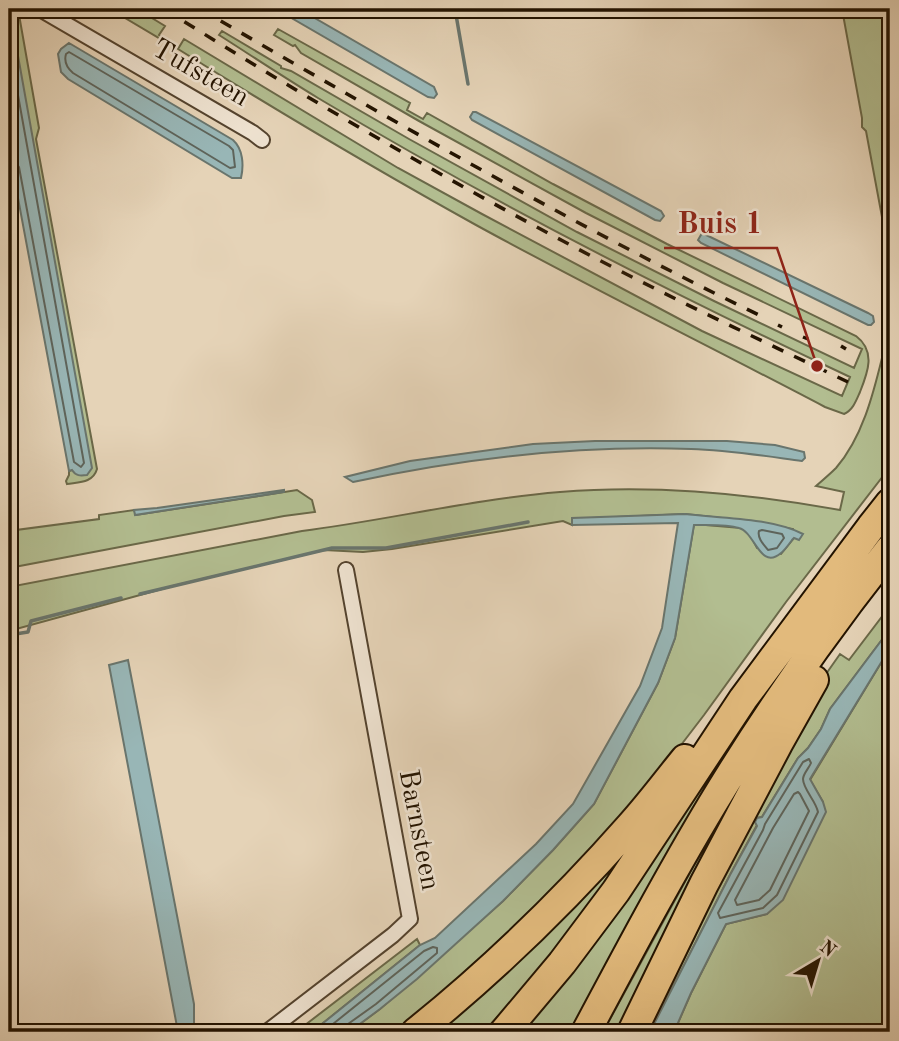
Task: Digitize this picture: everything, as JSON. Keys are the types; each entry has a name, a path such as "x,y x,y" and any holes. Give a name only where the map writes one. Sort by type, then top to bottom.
{"highway":[{"path":"504,1032 562,963 616,891 743,699 890,503"},
{"path":"586,1032 713,802 828,631 890,550"},
{"path":"632,1032 698,896 778,744 812,682 872,590 890,550"},
{"path":"416,1032 494,966 581,880 688,755 743,699"}],"street":[{"name":"Tufsteen","path":"40,9 253,132 262,140"},
{"name":"Barnsteen","path":"267,1032 410,919 346,570"}],"green space":[{"path":"9,9 18,9 39,128 36,139 97,469 89,479 67,484 69,471 72,470"},
{"path":"110,9 137,9 165,26 159,35 170,42 169,44"},
{"path":"842,9 890,9 890,260 866,131 862,127"},
{"path":"278,29 410,103 407,110 423,119 427,113 667,244 856,336 866,348 869,362 866,377 854,405 844,414 825,407 563,271 401,182 178,49 184,39 398,168 482,214 702,331 842,396 850,377 647,279 514,209 318,98 219,35 222,31 281,68 291,71 577,232 854,368 862,349 723,283 586,213 301,53 295,45 274,35"},
{"path":"882,358 890,358 890,467 786,602 704,715 629,810 536,909 397,1032 349,1032 380,1009 503,901 594,804 658,683 675,638 694,524 741,528 750,534 757,548 781,554 794,538 793,529 685,514 572,519 572,525 563,521 392,549 363,552 324,550 173,586 9,631 9,587 302,531 495,500 560,492 665,490 770,499 840,510 844,492 816,486 836,468 860,430"},
{"path":"297,490 312,500 315,512 9,568 9,531 99,519 99,515 134,510 136,515"},
{"path":"890,606 890,629 830,709 821,729 798,758 762,817 757,818 757,825 650,1032 636,1032 812,694 840,654 849,660"},
{"path":"818,616 575,1032 518,1032 716,761"},
{"path":"890,648 890,1032 674,1032 726,924 767,914 823,802 810,780"},
{"path":"772,737 627,1032 603,1032 693,867"},
{"path":"651,812 611,874 570,930 483,1032 422,1032"},
{"path":"417,939 420,945 312,1032 296,1032"}],"water":[{"path":"276,9 299,9 434,87 437,94 434,98 428,97"},
{"path":"9,14 92,468 87,475 69,471 9,150"},
{"path":"69,43 233,140 242,158 241,178 232,178 68,79 61,72 58,54"},
{"path":"473,112 661,211 664,216 660,221 655,220 472,120 470,117"},
{"path":"702,233 868,313 873,316 874,322 868,325 701,243 698,240"},
{"path":"727,441 775,445 804,452 805,458 802,461 705,450 606,449 479,460 353,482 345,477 410,461 533,444"},
{"path":"284,490 135,515 134,510 157,508"},
{"path":"685,514 761,522 803,534 799,540 794,538 781,553 768,557 745,531 739,528 694,525 675,638 658,683 594,804 503,901 380,1009 349,1032 312,1032 420,945 435,938 536,844 573,804 640,686 662,628 678,523 572,525 572,518"},
{"path":"890,629 890,648 810,779 826,812 783,900 767,914 726,924 674,1032 650,1032 757,826 757,818 762,817 798,758 821,729 830,709"},
{"path":"128,660 194,1004 194,1032 178,1032 109,665"}],"waterway":[{"path":"455,9 468,84"},
{"path":"140,594 332,548 386,548 528,522"},
{"path":"9,635 28,632 31,621 121,598"}],"railway":[{"path":"164,9 362,129 512,214 598,260 848,382"},
{"path":"200,9 550,207 765,318"},
{"path":"778,325 782,327"},
{"path":"803,337 808,339"},
{"path":"841,346 846,349"}],"place":[{"name":"Buis 1","path":"817,366"}]}
